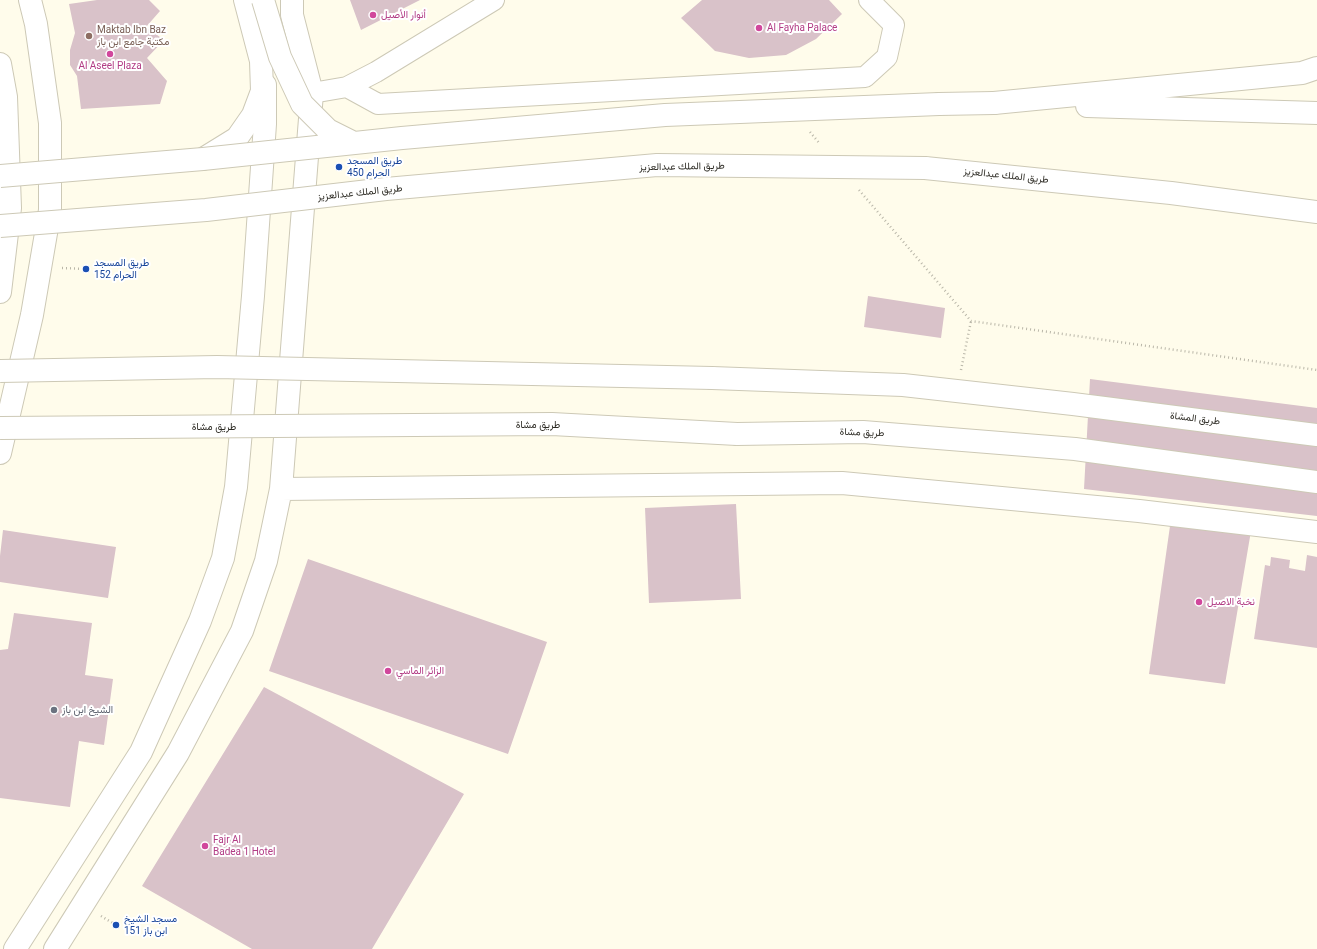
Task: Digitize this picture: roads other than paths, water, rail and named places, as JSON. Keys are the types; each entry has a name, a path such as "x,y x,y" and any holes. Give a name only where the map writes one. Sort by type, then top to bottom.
{"main road":[{"path":"0,453 32,314 50,210 50,123 36,24 30,0"},
{"path":"203,159 237,138 253,115 262,91 262,61 245,0"},
{"path":"263,0 280,57 302,104 328,130 354,143"},
{"path":"15,949 141,752 200,621 223,558 236,487 265,124 263,0"},
{"path":"55,949 178,753 242,631 266,561 281,489 312,93 292,15 292,0"},
{"path":"0,64 6,97 10,208 0,292"},
{"path":"994,103 1302,72 1317,68"},
{"path":"0,176 203,159 354,143 665,115 994,103 1317,113"},
{"name":"طريق الملك عبدالعزيز","path":"0,226 206,210 386,190 658,165 925,168 1171,193 1317,212"},
{"name":"طريق المشاة","path":"0,371 217,367 712,378 902,385 1073,404 1317,435"},
{"name":"طريق مشاة","path":"0,428 552,424 738,434 862,432 1075,449 1317,482"},
{"path":"281,489 842,483 1139,511 1317,532"},
{"path":"147,739 178,753"}],"street":[{"path":"312,93 347,87 376,72 494,0"},
{"path":"347,87 378,104 865,77 887,57 894,25 869,0"}],"place":[{"name":"أنوار الأصيل","path":"373,15"},
{"name":"Al Fayha Palace","path":"759,28"},
{"name":"Maktab Ibn Baz مكتبة جامع ابن باز","path":"89,36"},
{"name":"Al Aseel Plaza","path":"110,54"},
{"name":"طريق المسجد الحرام 450","path":"339,167"},
{"name":"طريق المسجد الحرام 152","path":"86,269"},
{"name":"نخبة الاصيل","path":"1199,602"},
{"name":"الزائر الماسي","path":"388,671"},
{"name":"الشيخ ابن باز","path":"54,710"},
{"name":"Fajr Al Badea 1 Hotel","path":"205,846"},
{"name":"مسجد الشيخ ابن باز 151","path":"116,925"}]}
